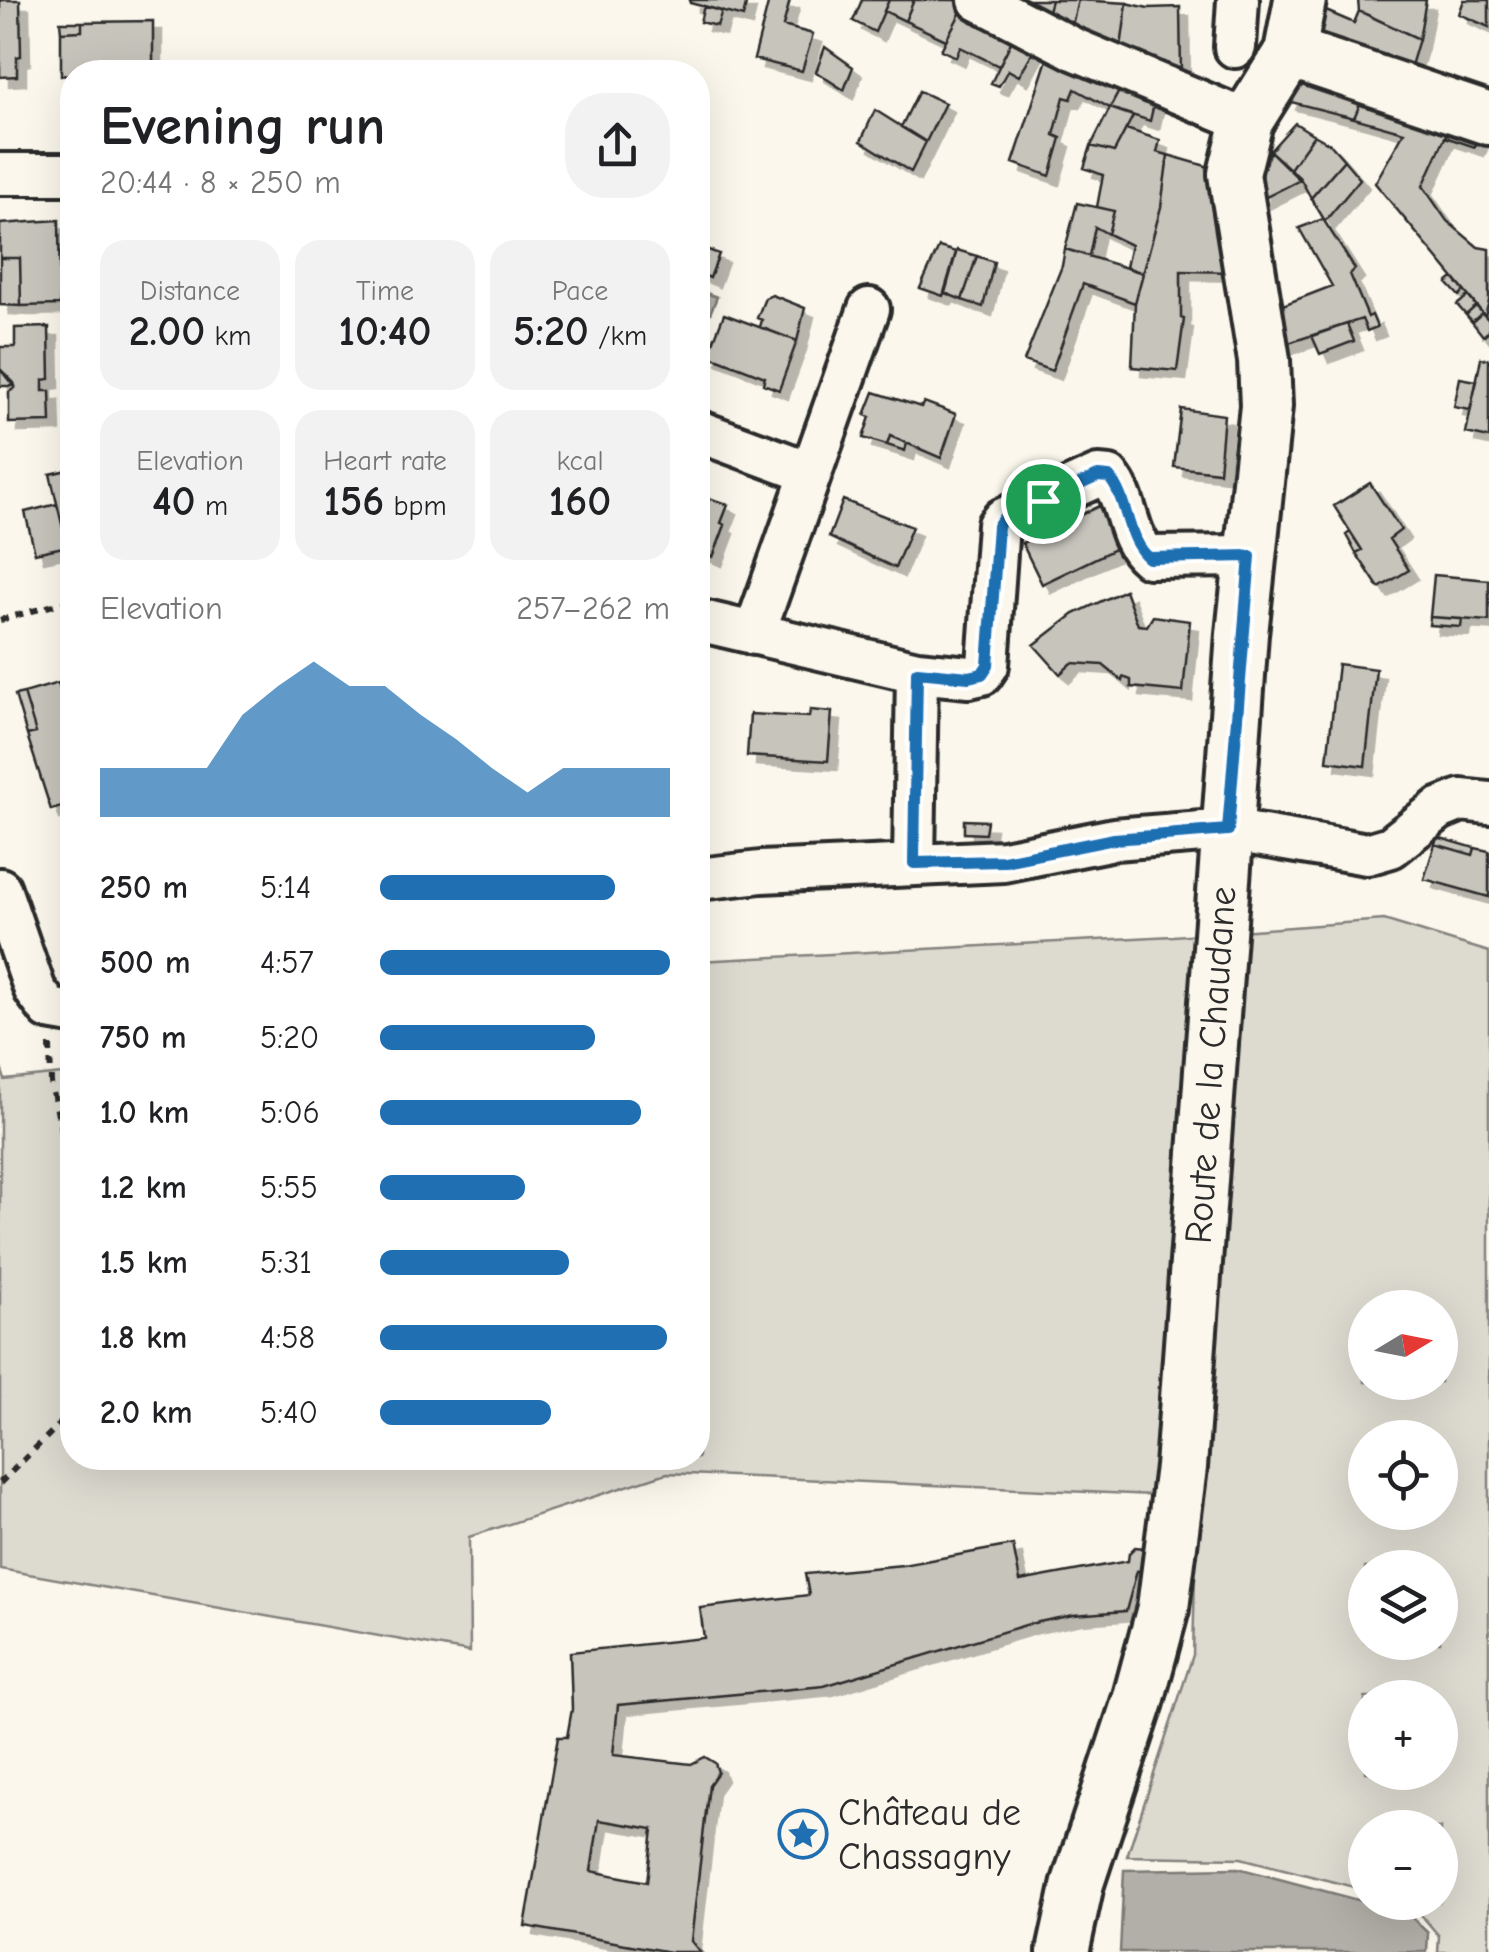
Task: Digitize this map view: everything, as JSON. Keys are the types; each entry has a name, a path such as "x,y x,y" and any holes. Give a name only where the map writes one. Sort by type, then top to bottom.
{"street":[{"path":"979,0 1074,49 1247,121"},
{"path":"1235,47 1238,0"},
{"name":"Route de la Chaudane","path":"1063,1952 1078,1883 1138,1702 1164,1608 1181,1467 1228,830 1266,388 1234,174 1247,121 1290,52 1300,0"},
{"path":"1290,52 1489,119"},
{"path":"0,174 60,174"},
{"path":"754,634 869,308"},
{"path":"710,435 811,473"},
{"path":"710,623 917,672 969,677 982,674 988,665 998,526 1003,519 1098,476 1109,477 1117,486 1138,549 1149,558 1250,556"},
{"path":"914,863 917,672"},
{"path":"710,878 914,863 1004,861 1114,839 1228,830 1367,854 1391,847 1438,809 1460,800 1489,803"},
{"path":"0,890 35,990 60,1011"}],"path":[{"path":"0,620 60,603"},
{"path":"60,1011 50,1083 60,1127"},
{"path":"0,1483 60,1424"}],"shaded area":[{"path":"710,294 717,297 710,314"},
{"path":"1384,920 1489,952 1489,1952 1438,1952 1439,1936 1425,1920 1458,1920 1458,1810 1348,1810 1348,1886 1241,1858 1127,1856 1193,1655 1197,1497 667,1473 469,1537 470,1652 0,1569 0,1065 5,1080 60,1074 60,1470 710,1470 710,960 1173,936"},
{"path":"1238,1868 1348,1897 1348,1920 1414,1920 1428,1933 1427,1952 1120,1952 1124,1870"}],"building":[{"path":"0,0 20,0 21,56 17,57 17,76 0,77"},
{"path":"690,0 747,0 743,17"},
{"path":"769,0 790,0 783,26 813,34 802,71 754,59"},
{"path":"862,0 889,0 875,32 853,21"},
{"path":"889,0 914,0 905,21 884,11"},
{"path":"914,0 954,0 964,6 946,40 905,21"},
{"path":"1008,0 1051,0 1044,25"},
{"path":"1051,0 1078,0 1069,38 1044,25"},
{"path":"1078,0 1127,3 1120,55 1069,38"},
{"path":"1358,0 1426,0 1419,39 1359,11"},
{"path":"1464,0 1489,0 1489,27 1459,14"},
{"path":"1127,3 1148,8 1180,7 1181,72 1120,55"},
{"path":"1312,5 1354,23 1359,11 1419,39 1408,76 1309,40"},
{"path":"704,6 722,11 717,26 700,22"},
{"path":"964,6 1016,32 999,66 960,47 956,57 941,50"},
{"path":"153,21 153,60 61,60 61,32 82,31 82,22"},
{"path":"60,22 82,22 82,31 61,32"},
{"path":"1016,32 1039,41 1019,76 1008,70 999,86 991,83"},
{"path":"825,47 853,67 844,90 816,72"},
{"path":"1051,47 1125,80 1110,108 1075,89 1071,99 1064,97 1054,135 1061,138 1050,176 1013,163"},
{"path":"1301,71 1365,92 1354,118 1287,101"},
{"path":"1125,80 1156,95 1150,121 1110,108"},
{"path":"919,91 945,103 926,142 901,127"},
{"path":"1365,92 1452,122 1423,186 1447,221 1478,247 1489,249 1489,301 1485,316 1375,183 1404,132 1354,118"},
{"path":"1110,108 1133,116 1114,152 1091,146"},
{"path":"875,110 926,142 911,172 861,141"},
{"path":"1452,122 1482,132 1475,147 1445,137"},
{"path":"1295,123 1314,135 1290,169 1270,151"},
{"path":"1126,129 1160,140 1157,152 1168,155 1161,207 1143,273 1126,267 1131,245 1108,234 1114,211 1097,207 1103,175 1084,168 1091,146 1114,152"},
{"path":"1314,135 1330,144 1344,160 1311,198 1290,169"},
{"path":"1270,151 1300,180 1260,200 1263,169"},
{"path":"1168,155 1213,168 1239,272 1181,271 1184,319 1177,371 1132,367 1135,303 1161,207"},
{"path":"1344,160 1360,179 1325,221 1311,198"},
{"path":"1077,203 1114,211 1108,234 1095,227 1089,256 1065,249"},
{"path":"1323,219 1355,269 1350,274 1368,317 1372,315 1377,327 1367,331 1362,319 1273,348 1267,311 1332,286 1299,228"},
{"path":"59,220 60,305 21,306 20,258 0,258 0,224"},
{"path":"939,247 956,252 943,296 920,288"},
{"path":"1065,249 1143,273 1135,303 1083,284 1052,371 1024,361 1062,266"},
{"path":"957,250 977,256 962,300 945,293"},
{"path":"710,251 719,254 710,278"},
{"path":"977,256 994,262 983,307 962,300"},
{"path":"0,258 20,258 21,306 0,305"},
{"path":"1453,278 1464,291 1459,296 1447,283"},
{"path":"772,295 805,308 797,341 760,327 762,320 757,318 765,298"},
{"path":"1468,296 1476,306 1466,315 1457,305"},
{"path":"1476,306 1482,313 1472,322 1466,315"},
{"path":"1482,313 1489,320 1489,331 1483,336 1472,322"},
{"path":"724,314 797,341 779,390 763,384 765,377 710,356"},
{"path":"1347,324 1354,341 1320,354 1312,336"},
{"path":"49,327 50,379 43,380 43,391 50,391 51,422 9,423 9,392 15,388 0,369 0,347 15,347 15,328"},
{"path":"1481,358 1489,359 1489,438 1466,433"},
{"path":"0,369 14,383 15,386 0,386"},
{"path":"1460,378 1477,381 1470,410 1454,407"},
{"path":"874,392 921,407 924,402 956,414 941,458 890,436 887,445 863,438 870,417 865,415"},
{"path":"1181,409 1224,415 1219,472 1174,467"},
{"path":"890,436 907,443 905,451 887,445"},
{"path":"60,472 60,516 50,474"},
{"path":"1370,483 1401,530 1389,539 1409,570 1379,588 1356,553 1362,550 1334,506"},
{"path":"710,498 728,505 713,557 710,556"},
{"path":"843,500 912,527 895,568 829,537"},
{"path":"57,504 60,548 35,553 25,512"},
{"path":"1099,506 1119,547 1042,584 1022,543"},
{"path":"1350,532 1362,550 1356,553 1346,535"},
{"path":"1434,575 1489,580 1489,621 1430,617"},
{"path":"1125,590 1138,625 1147,626 1153,616 1190,621 1183,692 1131,687 1131,680 1123,677 1122,681 1103,665 1072,663 1060,674 1034,645 1074,614"},
{"path":"1430,617 1462,619 1461,627 1429,625"},
{"path":"1338,664 1376,669 1365,766 1327,761"},
{"path":"58,683 60,690 60,807 51,810 27,735 36,733 24,693"},
{"path":"24,693 36,733 27,735 15,695"},
{"path":"810,710 832,712 828,761 747,756 750,714 809,717"},
{"path":"964,820 987,821 985,834 964,833"},
{"path":"1437,837 1475,848 1473,855 1435,844"},
{"path":"1435,844 1473,855 1475,848 1489,851 1489,897 1424,879"},
{"path":"1013,1545 1020,1581 1128,1561 1135,1547 1145,1548 1151,1555 1145,1570 1137,1571 1126,1611 1073,1615 1029,1624 824,1686 618,1705 613,1755 691,1764 705,1757 715,1763 718,1772 709,1785 691,1941 700,1952 670,1952 525,1926 558,1737 567,1737 572,1709 570,1652 704,1638 700,1608 809,1595 805,1574 903,1565","holes":["599,1820 653,1829 647,1882 591,1871"]}],"place":[{"name":"Château de Chassagny","path":"803,1834"}],"route":[{"path":"1098,476 1109,477 1117,486 1138,549 1149,558 1250,556 1228,830 1114,839 1004,861 914,863 917,672 969,677 982,674 988,665 998,526 1003,519 1043,501 1098,476"}]}
